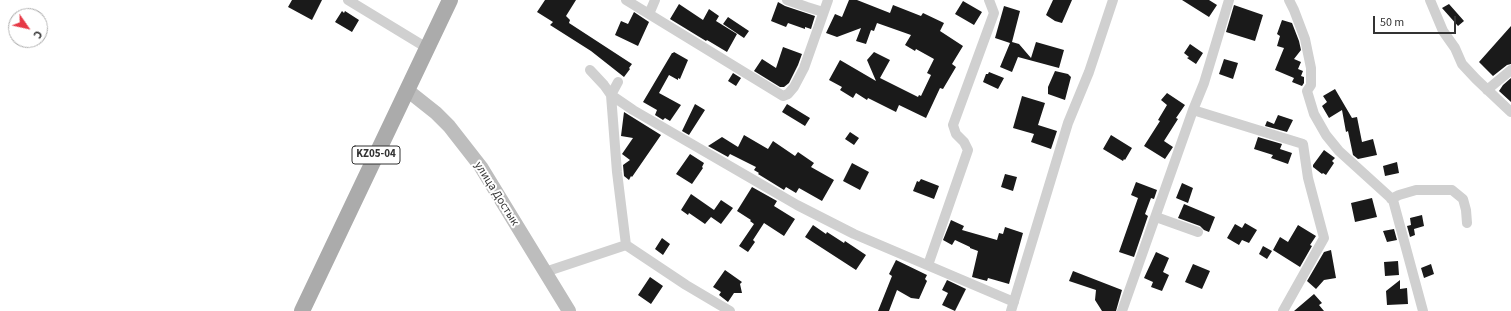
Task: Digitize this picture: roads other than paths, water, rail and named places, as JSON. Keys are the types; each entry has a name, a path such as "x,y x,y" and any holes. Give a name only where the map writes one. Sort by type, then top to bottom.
{"main road":[{"name":"KZ05-04","path":"302,311 450,0"},
{"name":"улица Достык","path":"407,90 436,113 449,126 481,167 569,311"}],"street":[{"path":"348,0 427,48"},
{"path":"626,0 783,96 788,94 794,87 804,68 828,0"},
{"path":"649,14 655,0"},
{"path":"787,0 807,8 824,12"},
{"path":"928,265 968,150 964,142 956,134 953,125 994,13 989,0"},
{"path":"590,70 611,95 633,110 797,205 854,234 928,265 1012,306 1068,124 1089,72 1113,0"},
{"path":"1122,311 1193,110 1204,84 1229,0"},
{"path":"1289,0 1305,38 1311,68 1311,85 1307,92 1314,114 1326,135 1339,151 1391,199 1400,223 1423,311"},
{"path":"1430,0 1443,31 1455,48 1462,64 1511,112"},
{"path":"1487,90 1511,70"},
{"path":"618,82 611,95 617,172 626,245 686,285 730,311"},
{"path":"1193,110 1303,144 1308,178 1324,238 1283,311"},
{"path":"1391,199 1416,190 1452,190 1463,199 1467,223"},
{"path":"1156,217 1198,232"},
{"path":"545,272 626,245"}]}
